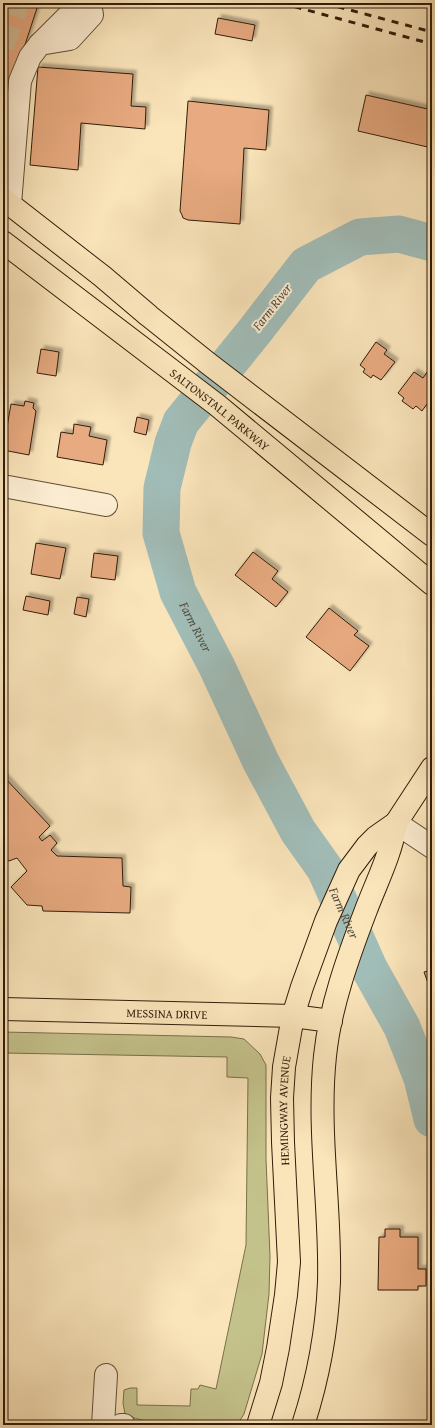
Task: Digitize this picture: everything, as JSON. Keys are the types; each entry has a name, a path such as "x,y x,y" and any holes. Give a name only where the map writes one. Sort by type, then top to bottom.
{"main road":[{"path":"6,201 102,276 149,316 234,383 432,535"},
{"name":"SALTONSTALL PARKWAY","path":"3,242 217,405 432,584"},
{"name":"HEMINGWAY AVENUE","path":"258,1425 271,1383 278,1348 286,1295 289,1262 282,1098 284,1067 293,1016 326,921 349,870 367,846 376,837 396,823 432,768"},
{"name":"HEMINGWAY AVENUE","path":"303,1425 311,1400 320,1362 327,1317 329,1282 324,1167 323,1080 325,1055 331,1020 350,955 366,909 389,854 394,839 396,823"},
{"name":"MESSINA DRIVE","path":"3,1009 293,1016 331,1020"}],"street":[{"path":"40,44 40,27 62,3"},
{"path":"6,201 20,81 30,57 40,44 81,3"},
{"path":"40,44 70,39 92,15 90,3"},
{"path":"3,486 106,505"},
{"path":"396,823 432,847"},
{"path":"104,1425 106,1375"}],"shaded area":[{"path":"3,1032 231,1037 244,1039 260,1054 266,1065 266,1159 270,1256 269,1294 262,1354 244,1414 236,1425 179,1425 149,1422 125,1414 123,1403 124,1390 130,1388 137,1388 137,1405 190,1406 191,1389 198,1389 200,1385 216,1389 246,1245 248,1078 227,1077 227,1057 3,1053"}],"building":[{"path":"3,3 24,3 37,8 4,109 3,108"},
{"path":"218,18 255,25 252,41 215,34"},
{"path":"38,67 133,74 131,106 146,107 145,129 81,123 78,170 30,165"},
{"path":"366,95 432,110 432,148 358,131"},
{"path":"188,101 269,110 266,150 244,148 240,224 188,220 183,218 180,211"},
{"path":"376,342 387,350 384,354 395,362 381,380 373,375 371,378 363,372 365,369 360,365"},
{"path":"41,349 59,352 56,376 37,373"},
{"path":"428,371 432,373 432,397 422,411 416,406 413,409 402,401 404,398 398,393 414,372 423,378"},
{"path":"25,401 34,403 33,408 36,411 29,455 3,450 11,404 24,406"},
{"path":"137,417 149,420 146,435 134,432"},
{"path":"74,424 91,427 89,436 107,440 103,465 57,457 61,432 73,434"},
{"path":"36,543 66,548 60,579 31,574"},
{"path":"253,552 278,571 272,579 288,592 276,607 235,575"},
{"path":"94,553 118,556 115,580 91,577"},
{"path":"26,596 50,601 48,615 23,610"},
{"path":"77,597 89,599 86,617 74,614"},
{"path":"329,608 358,631 354,635 369,646 350,671 306,637"},
{"path":"3,776 50,826 39,837 42,841 50,835 57,843 51,850 57,856 122,858 123,886 131,887 130,913 43,911 42,906 27,905 11,887 27,871 17,858 9,861 3,855"},
{"path":"432,970 432,981 428,983 424,972"},
{"path":"385,1229 400,1229 400,1237 418,1237 418,1269 426,1269 426,1286 418,1286 418,1290 378,1290 379,1237 385,1237"}],"waterway":[{"name":"Farm River","path":"432,243 399,234 360,237 306,265 181,422 173,443 162,488 161,533 178,592 217,667 261,762 298,831 325,869 369,968 402,1027 422,1078 432,1119"}],"tunnel":[{"path":"3,47 18,3"}],"railway":[{"path":"281,3 432,44"},
{"path":"324,3 432,32"}]}
